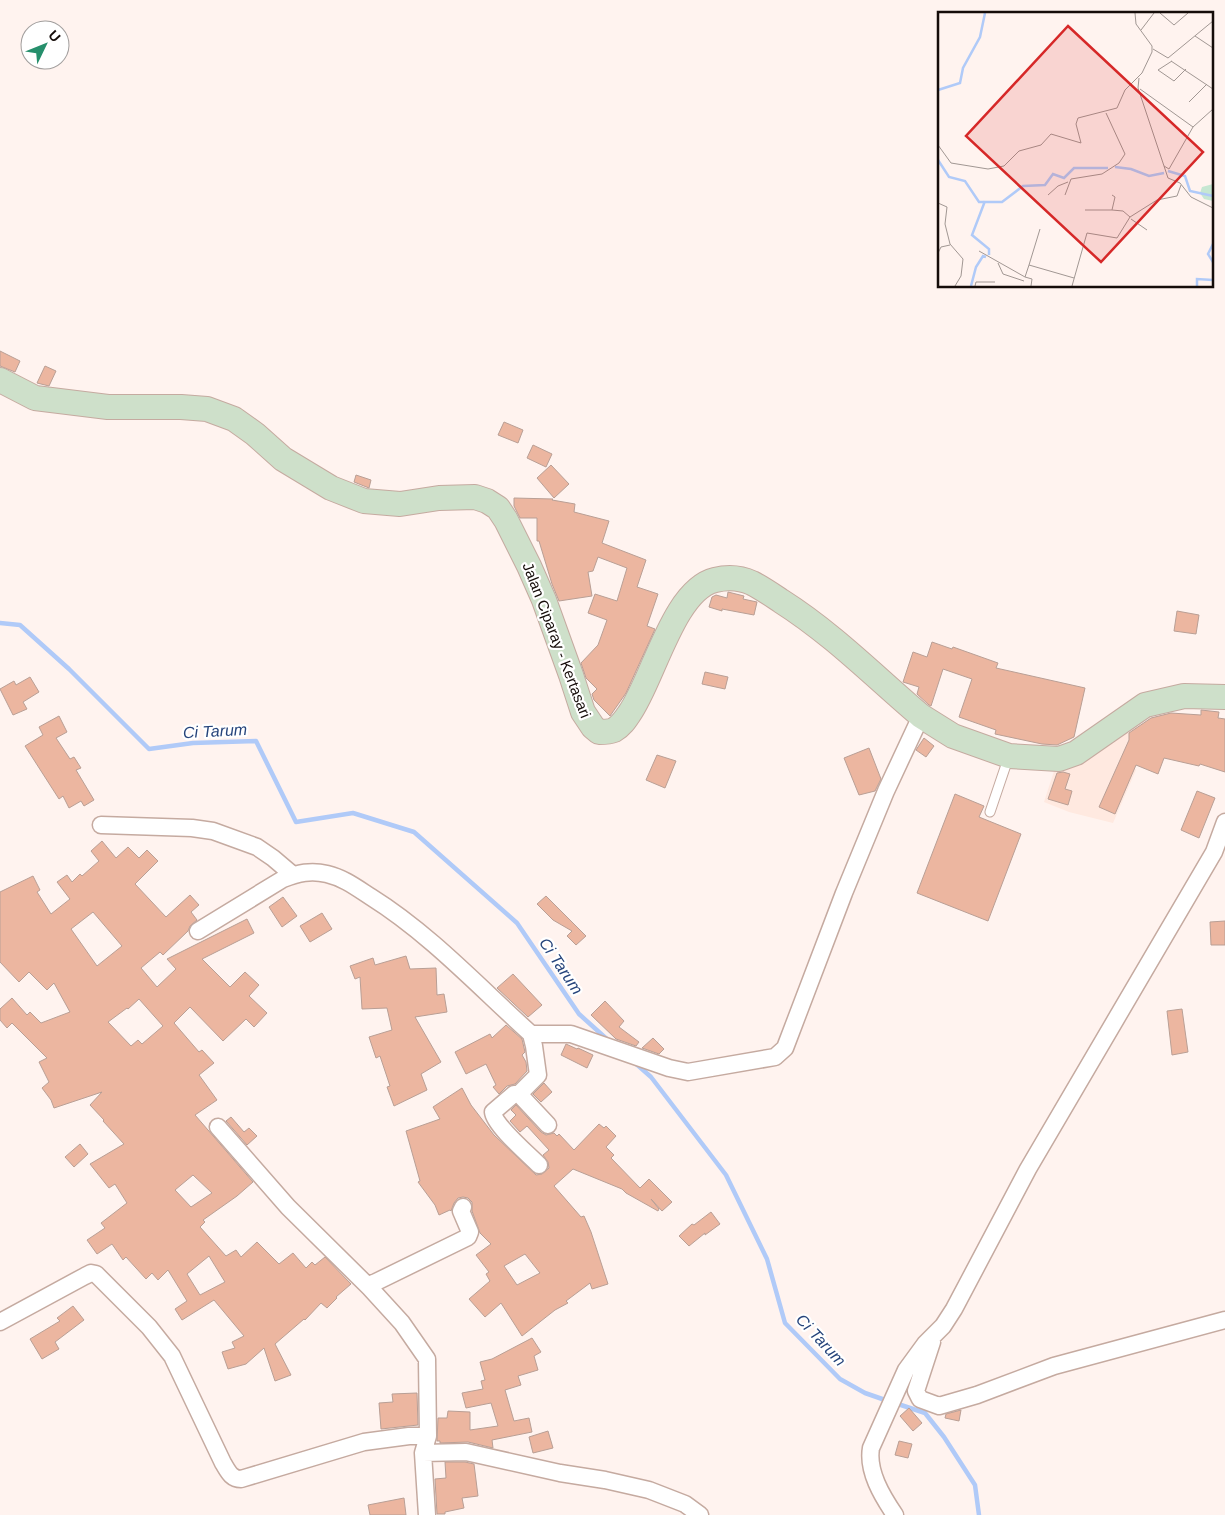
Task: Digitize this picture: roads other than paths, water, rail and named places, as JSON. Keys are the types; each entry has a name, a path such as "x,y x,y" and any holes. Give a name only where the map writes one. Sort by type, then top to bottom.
{"main road":[{"name":"Jalan Ciparay - Kertasari","path":"0,380 35,398 108,407 207,409 234,419 255,434 282,459 331,488 364,501 400,504 439,498 475,497 487,501 498,508 506,520 529,566 544,600 583,712 593,727 599,732 613,731 620,726 633,709 677,615 690,597 701,586 715,580 734,578 751,583 816,624 922,716 953,736 1009,756 1059,759 1076,753 1144,705 1184,696 1225,697"}],"street":[{"path":"531,1034 571,1034 669,1068 688,1072 774,1057 785,1048 844,893 886,791 922,716"},
{"path":"895,1515 878,1484 870,1458 871,1448 906,1370 925,1344 943,1326 954,1309 1028,1168 1214,852 1225,822"},
{"path":"100,825 192,828 213,831 257,847 274,858 293,875"},
{"path":"198,931 283,879 309,871 345,880 396,912 457,964 531,1034 538,1075 519,1094 514,1094 493,1112 494,1117 512,1139 539,1165"},
{"path":"519,1094 548,1125"},
{"path":"218,1127 288,1207 370,1288 402,1324 426,1359 428,1436 423,1453 427,1515"},
{"path":"370,1288 371,1284 468,1237 470,1232 462,1214 463,1208"},
{"path":"0,1322 91,1273 96,1274 149,1327 172,1356 222,1463 231,1476 236,1479 364,1442 409,1436 428,1436"},
{"path":"934,1335 916,1391 920,1399 939,1406 977,1395 1054,1366 1225,1320"},
{"path":"423,1453 466,1452 560,1473 605,1480 649,1490 685,1504 700,1515"}],"lane":[{"path":"990,812 1009,756"}],"waterway":[{"name":"Ci Tarum","path":"0,623 20,625 69,669 149,749 193,743 256,741 296,822 353,813 414,832 517,923 579,1014 609,1041"},
{"name":"Ci Tarum","path":"634,1062 651,1077 726,1175 767,1259 785,1323 840,1379 865,1393 888,1401"},
{"name":"Ci Tarum","path":"895,1403 925,1413 944,1437 975,1485 979,1515"}]}
